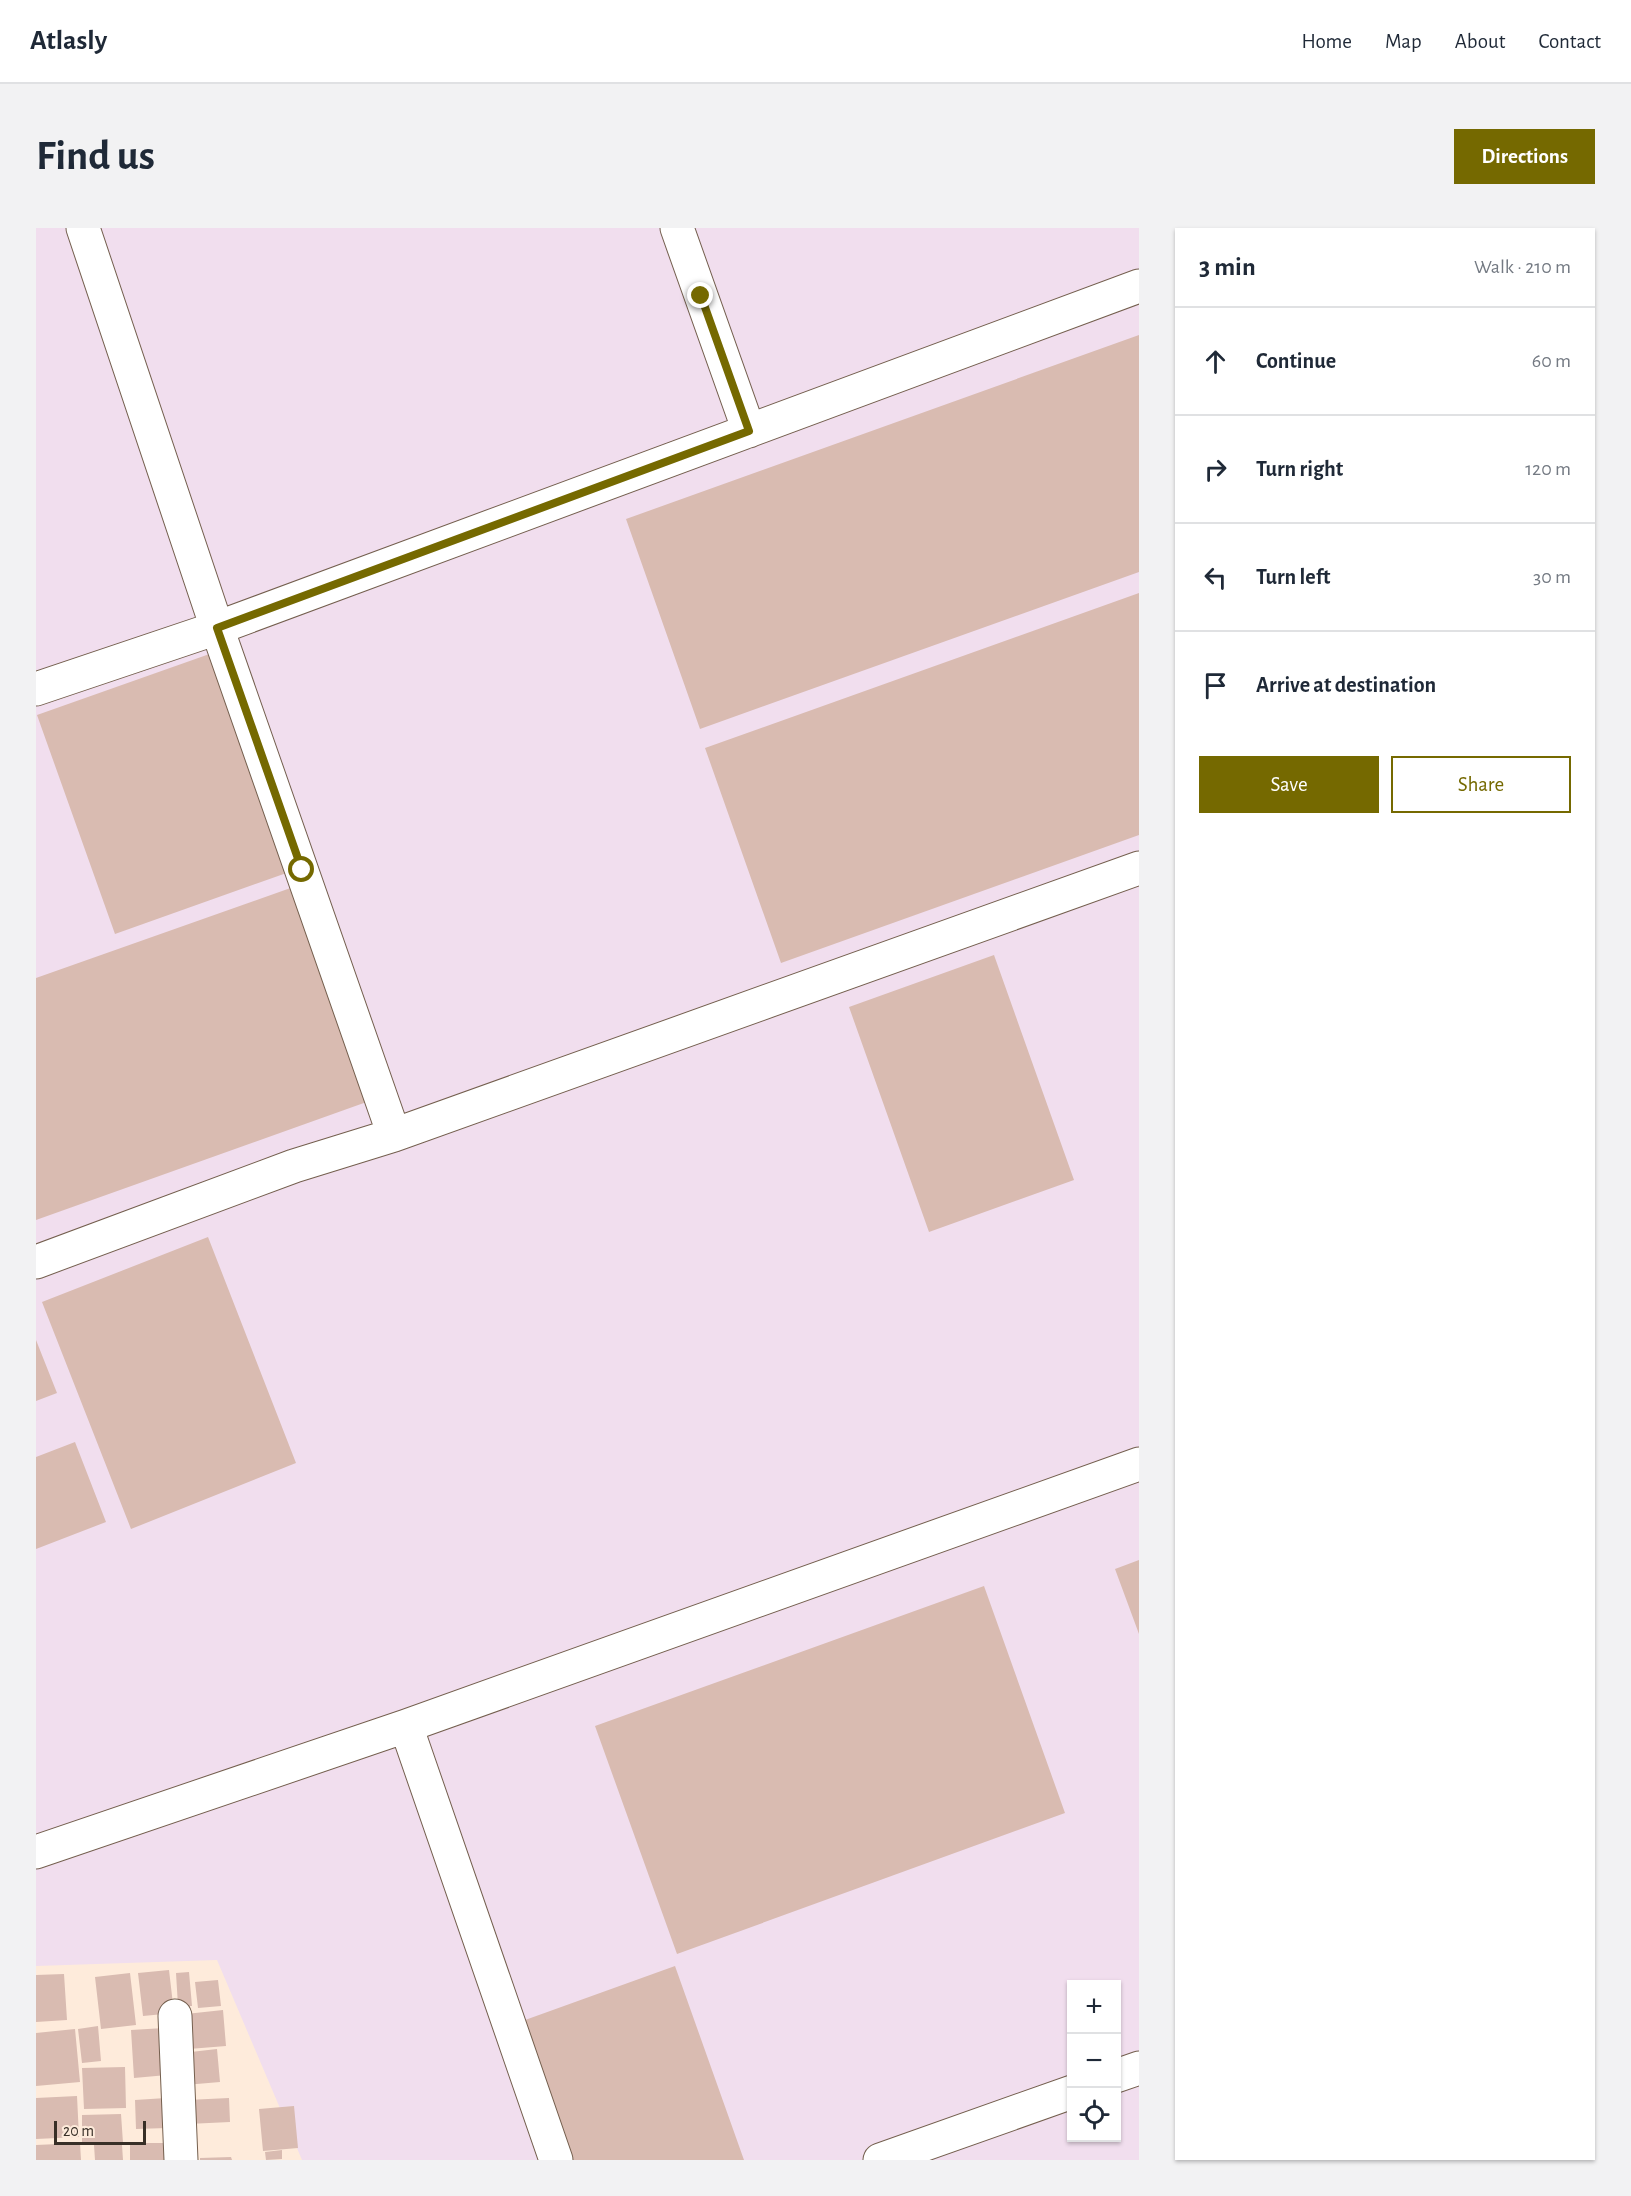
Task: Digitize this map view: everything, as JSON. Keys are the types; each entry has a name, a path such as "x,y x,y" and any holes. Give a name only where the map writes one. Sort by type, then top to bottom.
{"street":[{"path":"83,228 217,628 394,1135"},
{"path":"677,228 749,431"},
{"path":"36,689 217,628 1139,286"},
{"path":"36,1262 294,1166 394,1135 1139,868"},
{"path":"36,1852 406,1726 1139,1464"},
{"path":"406,1726 556,2160"},
{"path":"175,2016 181,2160"},
{"path":"1121,2074 1139,2068"},
{"path":"880,2160 1067,2093"}],"shaded area":[{"path":"36,228 1139,228 1139,2160 302,2160 217,1960 36,1966"}],"building":[{"path":"1139,335 1139,572 700,729 626,519"},
{"path":"1139,593 1139,835 781,963 705,748"},
{"path":"218,651 295,870 115,934 37,715"},
{"path":"299,885 375,1099 36,1220 36,978"},
{"path":"994,955 1074,1180 929,1232 849,1007"},
{"path":"208,1237 296,1463 131,1529 42,1302"},
{"path":"36,1340 57,1393 36,1401"},
{"path":"75,1442 106,1522 36,1549 36,1457"},
{"path":"1139,1560 1139,1634 1115,1569"},
{"path":"984,1586 1065,1813 677,1954 595,1726"},
{"path":"675,1966 744,2160 563,2160 514,2024"},
{"path":"169,1970 174,2013 143,2016 138,1973"},
{"path":"189,1972 192,2006 178,2006 176,1973"},
{"path":"130,1973 136,2025 101,2029 95,1977"},
{"path":"64,1974 67,2020 36,2022 36,1975"},
{"path":"218,1980 221,2006 198,2008 195,1982"},
{"path":"223,2010 226,2046 189,2049 186,2014"},
{"path":"98,2026 101,2061 82,2063 78,2029"},
{"path":"164,2028 167,2075 134,2078 131,2030"},
{"path":"75,2029 80,2082 36,2086 36,2033"},
{"path":"217,2049 220,2082 185,2085 182,2053"},
{"path":"125,2067 126,2108 84,2109 82,2068"},
{"path":"77,2096 79,2137 36,2139 36,2098"},
{"path":"166,2098 167,2128 136,2129 135,2100"},
{"path":"229,2098 230,2122 188,2124 187,2100"},
{"path":"294,2106 298,2148 263,2151 259,2109"},
{"path":"121,2114 123,2143 82,2145 82,2115"},
{"path":"80,2143 81,2160 36,2160 36,2145"},
{"path":"130,2143 167,2143 167,2160 130,2160"},
{"path":"94,2145 122,2145 123,2160 95,2160"},
{"path":"282,2150 282,2159 266,2160 265,2152"},
{"path":"231,2157 232,2160 200,2160 200,2158"}],"route":[{"path":"302,870 217,628 749,431 701,296"}]}
